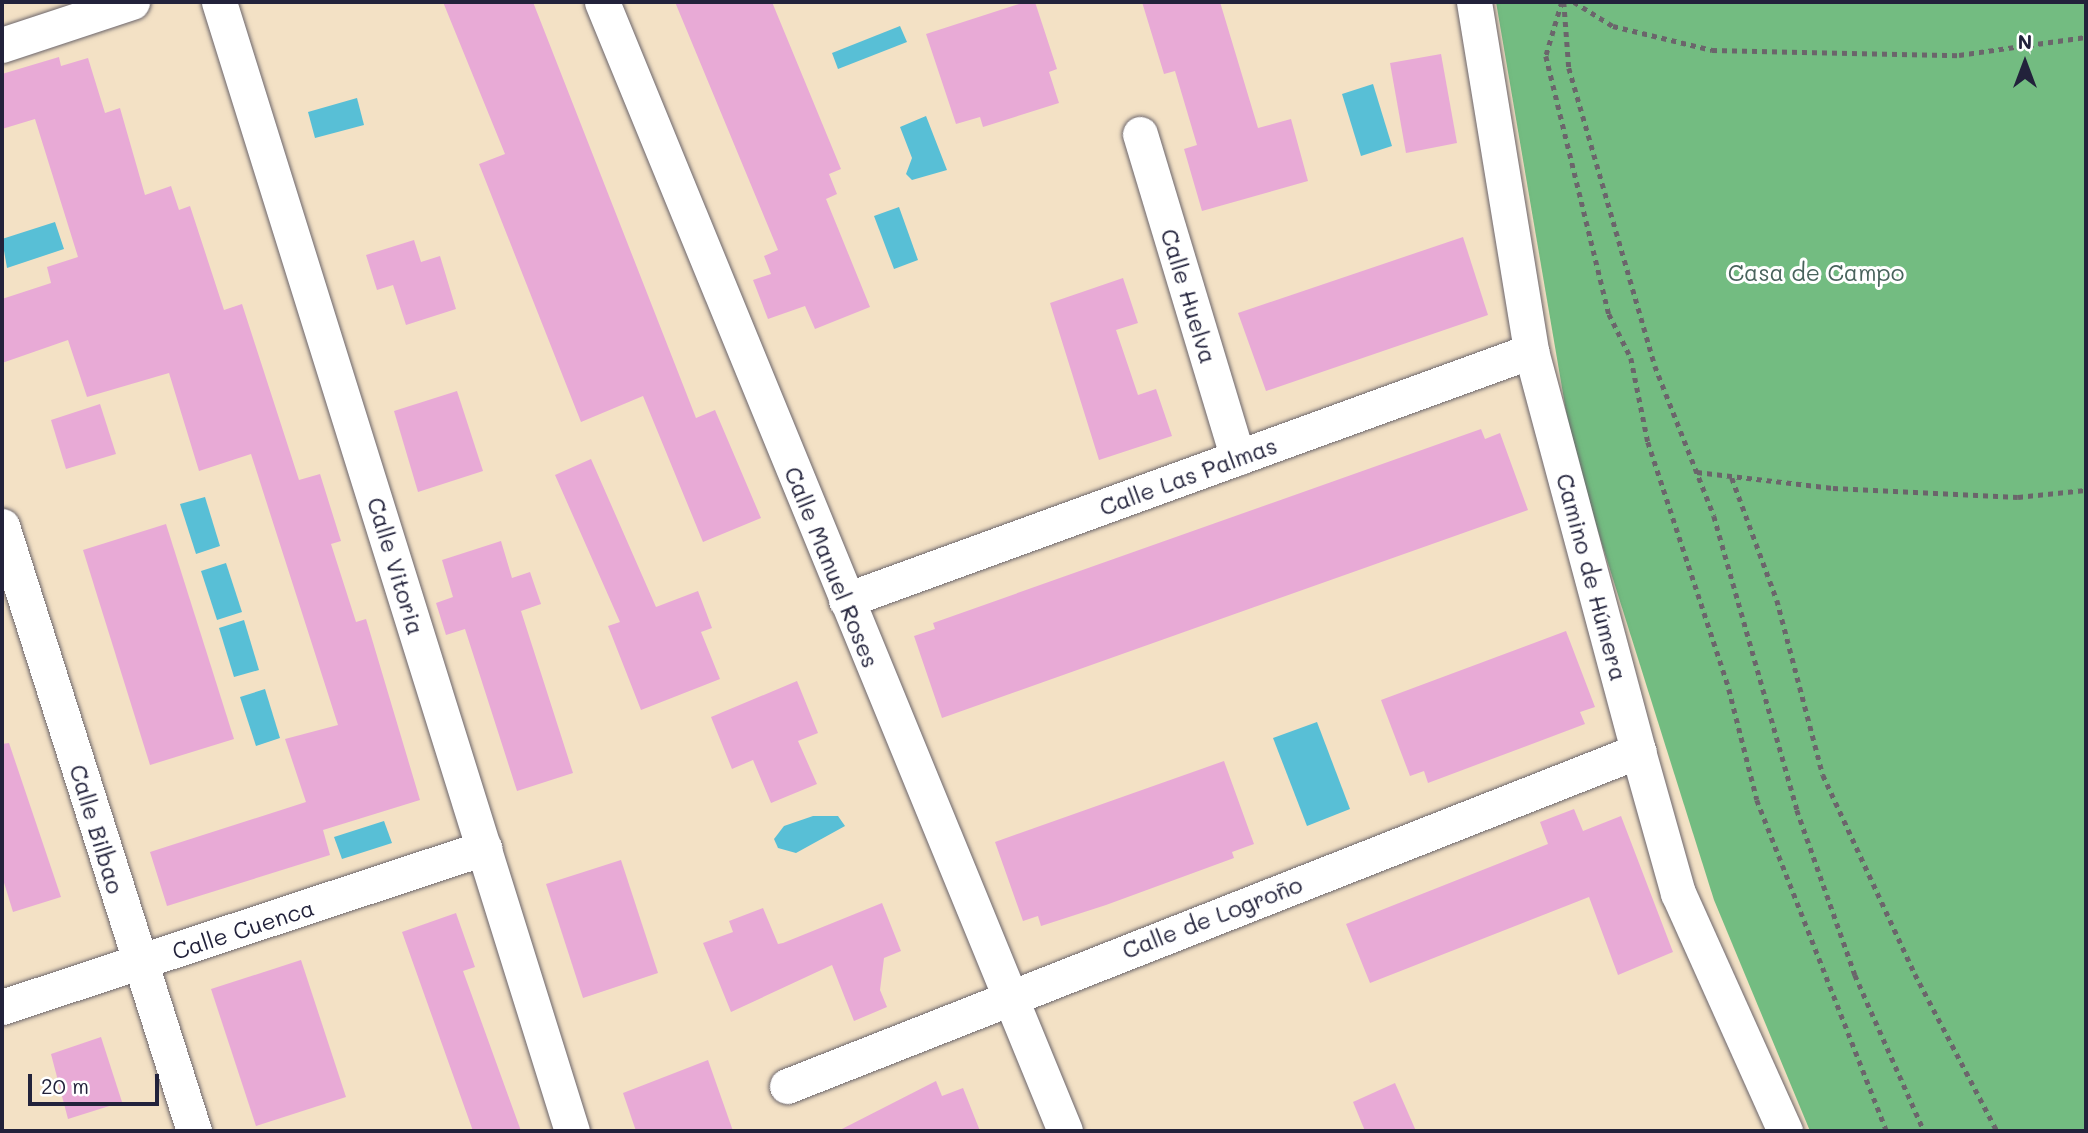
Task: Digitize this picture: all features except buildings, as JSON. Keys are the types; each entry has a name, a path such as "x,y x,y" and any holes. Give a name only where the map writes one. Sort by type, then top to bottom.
{"street":[{"path":"2,45 132,2"},
{"name":"Calle Vitoria","path":"219,2 572,1131"},
{"name":"Calle Manuel Roses","path":"601,2 1065,1131"},
{"name":"Camino de Húmera","path":"1474,2 1531,351 1638,751 1678,893 1785,1131"},
{"name":"Calle Huelva","path":"1140,134 1238,458"},
{"name":"Calle Las Palmas","path":"846,600 1531,351"},
{"name":"Calle Bilbao","path":"2,526 194,1131"},
{"name":"Calle de Logroño","path":"787,1086 1008,996 1638,751"},
{"name":"Calle Cuenca","path":"2,1007 484,848"}],"path":[{"path":"1563,2 1562,27 1573,81 1655,366 1698,472 1802,822 1855,975 1924,1131"},
{"path":"1563,2 1548,31 1546,56 1609,314 1631,358 1648,442 1729,689 1757,800 1887,1131"},
{"path":"1574,2 1613,26 1712,50 1959,55 2086,37"},
{"path":"1698,472 1732,478 2018,497 2086,491"},
{"path":"1732,478 1777,600 1823,775 1915,974 1997,1131"}],"green space":[{"name":"Casa de Campo","path":"1496,2 2086,2 2086,1131 1810,1131 1714,900 1573,452"}],"water":[{"path":"900,26 907,42 838,69 832,53"},
{"path":"1373,84 1392,146 1361,156 1342,94"},
{"path":"357,98 364,125 315,138 308,112"},
{"path":"926,116 947,170 912,180 906,174 912,158 900,127"},
{"path":"899,207 918,260 894,269 874,216"},
{"path":"55,222 64,249 7,268 2,239"},
{"path":"205,497 220,546 196,554 180,504"},
{"path":"226,563 242,612 217,620 201,571"},
{"path":"244,620 259,670 234,677 219,628"},
{"path":"265,689 280,738 256,746 240,697"},
{"path":"1317,722 1350,809 1307,826 1273,738"},
{"path":"813,816 838,816 845,826 796,853 778,848 774,839 784,826"},
{"path":"384,821 392,843 342,859 334,837"}]}
